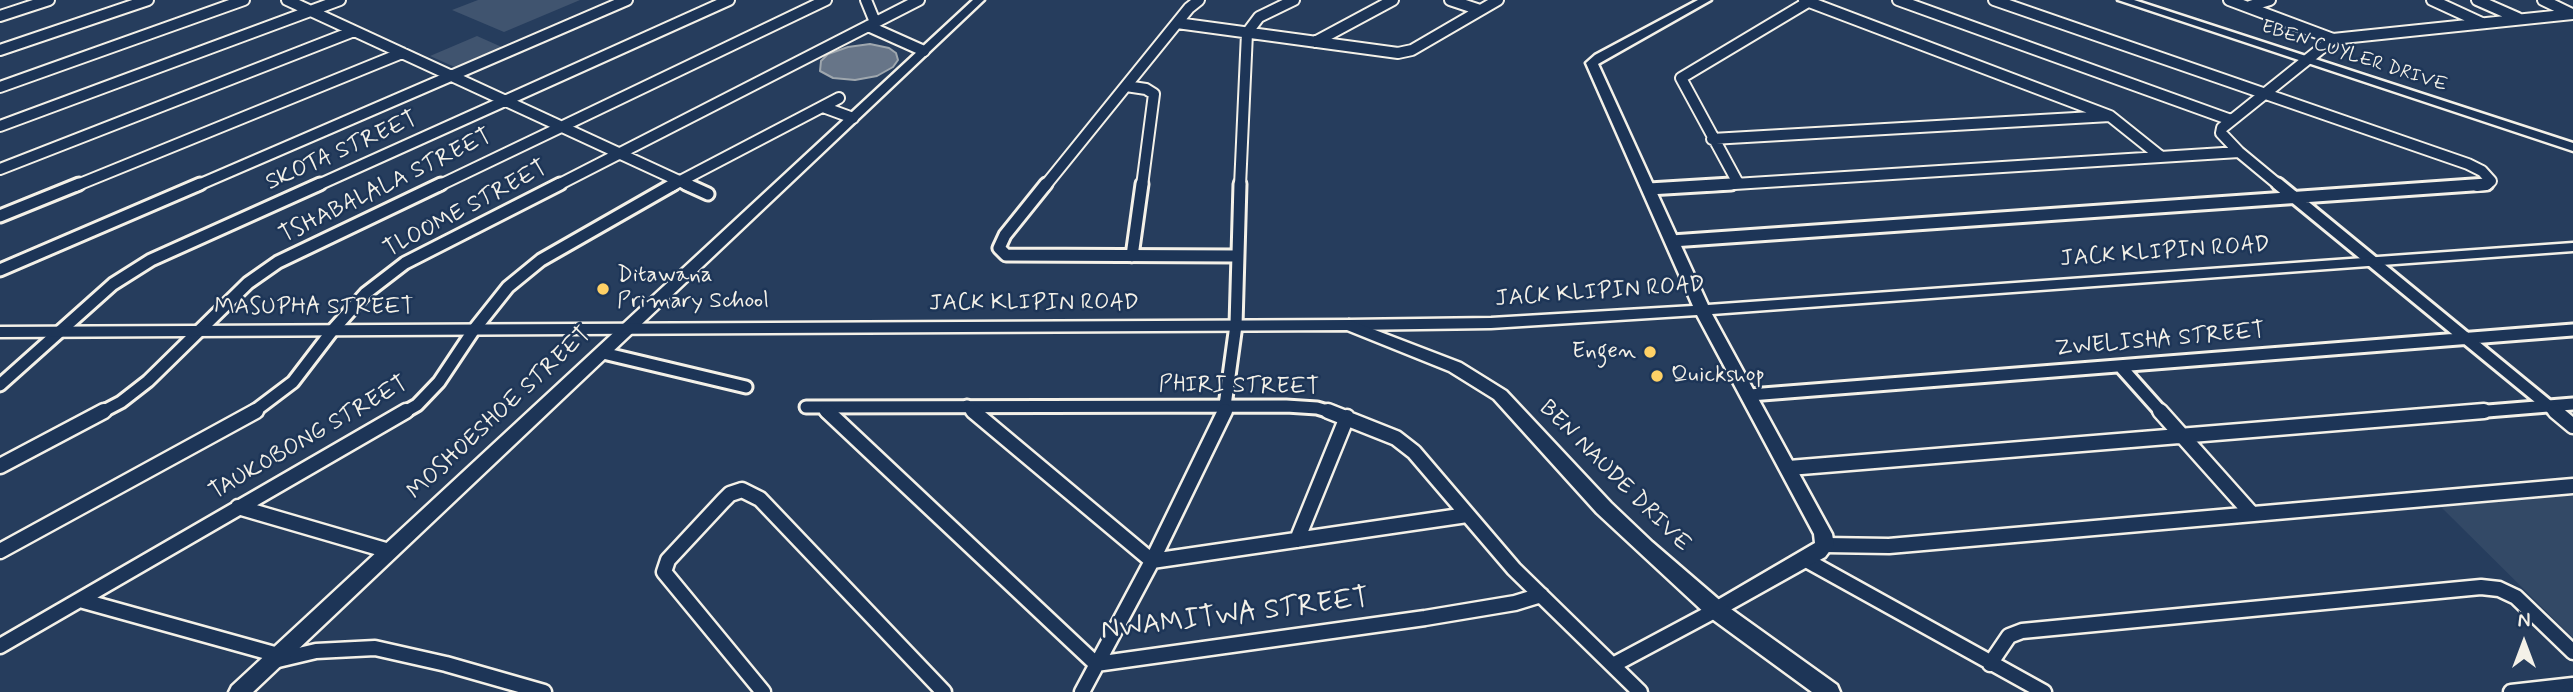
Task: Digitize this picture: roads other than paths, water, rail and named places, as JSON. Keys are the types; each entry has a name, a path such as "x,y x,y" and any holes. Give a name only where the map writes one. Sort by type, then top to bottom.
{"main road":[{"name":"JACK KLIPIN ROAD","path":"628,330 1349,325"},
{"name":"BEN NAUDE DRIVE","path":"1349,325 1455,367 1500,395 1604,508 1716,610 1829,692"},
{"name":"MASUPHA STREET","path":"0,332 628,330"}],"street":[{"path":"0,16 49,0"},
{"path":"0,50 148,0"},
{"path":"0,87 244,0"},
{"path":"287,0 708,194"},
{"path":"0,126 340,0"},
{"path":"0,270 627,0"},
{"name":"SKOTA STREET","path":"0,385 113,284 151,260 729,0"},
{"name":"TSHABALALA STREET","path":"0,466 121,402 148,381 248,283 278,262 826,0"},
{"path":"866,0 871,24 924,51"},
{"name":"TLOOME STREET","path":"0,551 256,411 293,382 332,331 366,293 405,263 919,0"},
{"name":"MOSHOESHOE STREET","path":"239,692 979,0"},
{"path":"1199,0 1177,23 1005,236 999,248 1006,255 1017,257 1237,256"},
{"path":"1082,692 1152,561 1227,407 1236,326 1247,33 1259,17 1294,0"},
{"path":"1315,42 1393,0"},
{"path":"1451,0 1480,10"},
{"path":"1177,23 1405,52 1498,0"},
{"path":"1706,0 1592,63 1702,309 1817,517 1825,545"},
{"path":"1898,0 2231,120"},
{"path":"1672,241 2486,186 2491,181 2475,167 1994,0"},
{"name":"EBEN CUYLER DRIVE","path":"2123,0 2573,147"},
{"path":"2229,0 2333,39 2572,14"},
{"path":"2249,6 2270,0"},
{"path":"2432,0 2483,23"},
{"path":"2477,0 2521,20"},
{"path":"2543,0 2572,14"},
{"path":"1738,183 1681,78 1806,1 2110,116 2160,156"},
{"path":"0,169 354,31"},
{"path":"2333,39 2231,120 2222,128 2221,133 2239,152 2573,426"},
{"path":"0,216 402,53"},
{"path":"1126,86 1146,89 1154,94 1132,256"},
{"name":"TAUKOBONG STREET","path":"0,646 417,405 439,382 473,331 508,287 541,260 679,181 839,98"},
{"path":"823,107 853,118"},
{"path":"1712,139 2110,116"},
{"path":"1649,189 2239,152"},
{"name":"JACK KLIPIN ROAD","path":"1349,325 1491,323 2573,247"},
{"name":"ZWELISHA STREET","path":"1750,395 2573,330"},
{"path":"603,353 746,387"},
{"path":"2120,366 2252,514"},
{"path":"1789,468 2573,404"},
{"path":"967,406 1152,561 1467,515"},
{"name":"PHIRI STREET","path":"806,407 1302,406 1347,417 1406,444 1541,595 1640,692"},
{"name":"NWAMITWA STREET","path":"822,407 1096,664 1437,616 1515,603 1541,595"},
{"path":"1297,540 1347,417"},
{"path":"1613,665 1806,560 1825,545 1889,545 2573,486"},
{"path":"763,692 664,572 668,560 723,501 730,494 742,490 760,499 944,692"},
{"path":"238,507 389,551"},
{"path":"1806,560 2044,692"},
{"path":"1990,664 2009,636 2022,631 2481,587 2498,589 2516,597 2573,652"},
{"path":"80,600 274,659 316,651 375,648 446,664 544,692"},
{"path":"2511,692 2573,685"}],"place":[{"name":"Ditawana Primary School","path":"603,289"},
{"name":"Engen","path":"1650,352"},
{"name":"Quickshop","path":"1657,376"}]}
